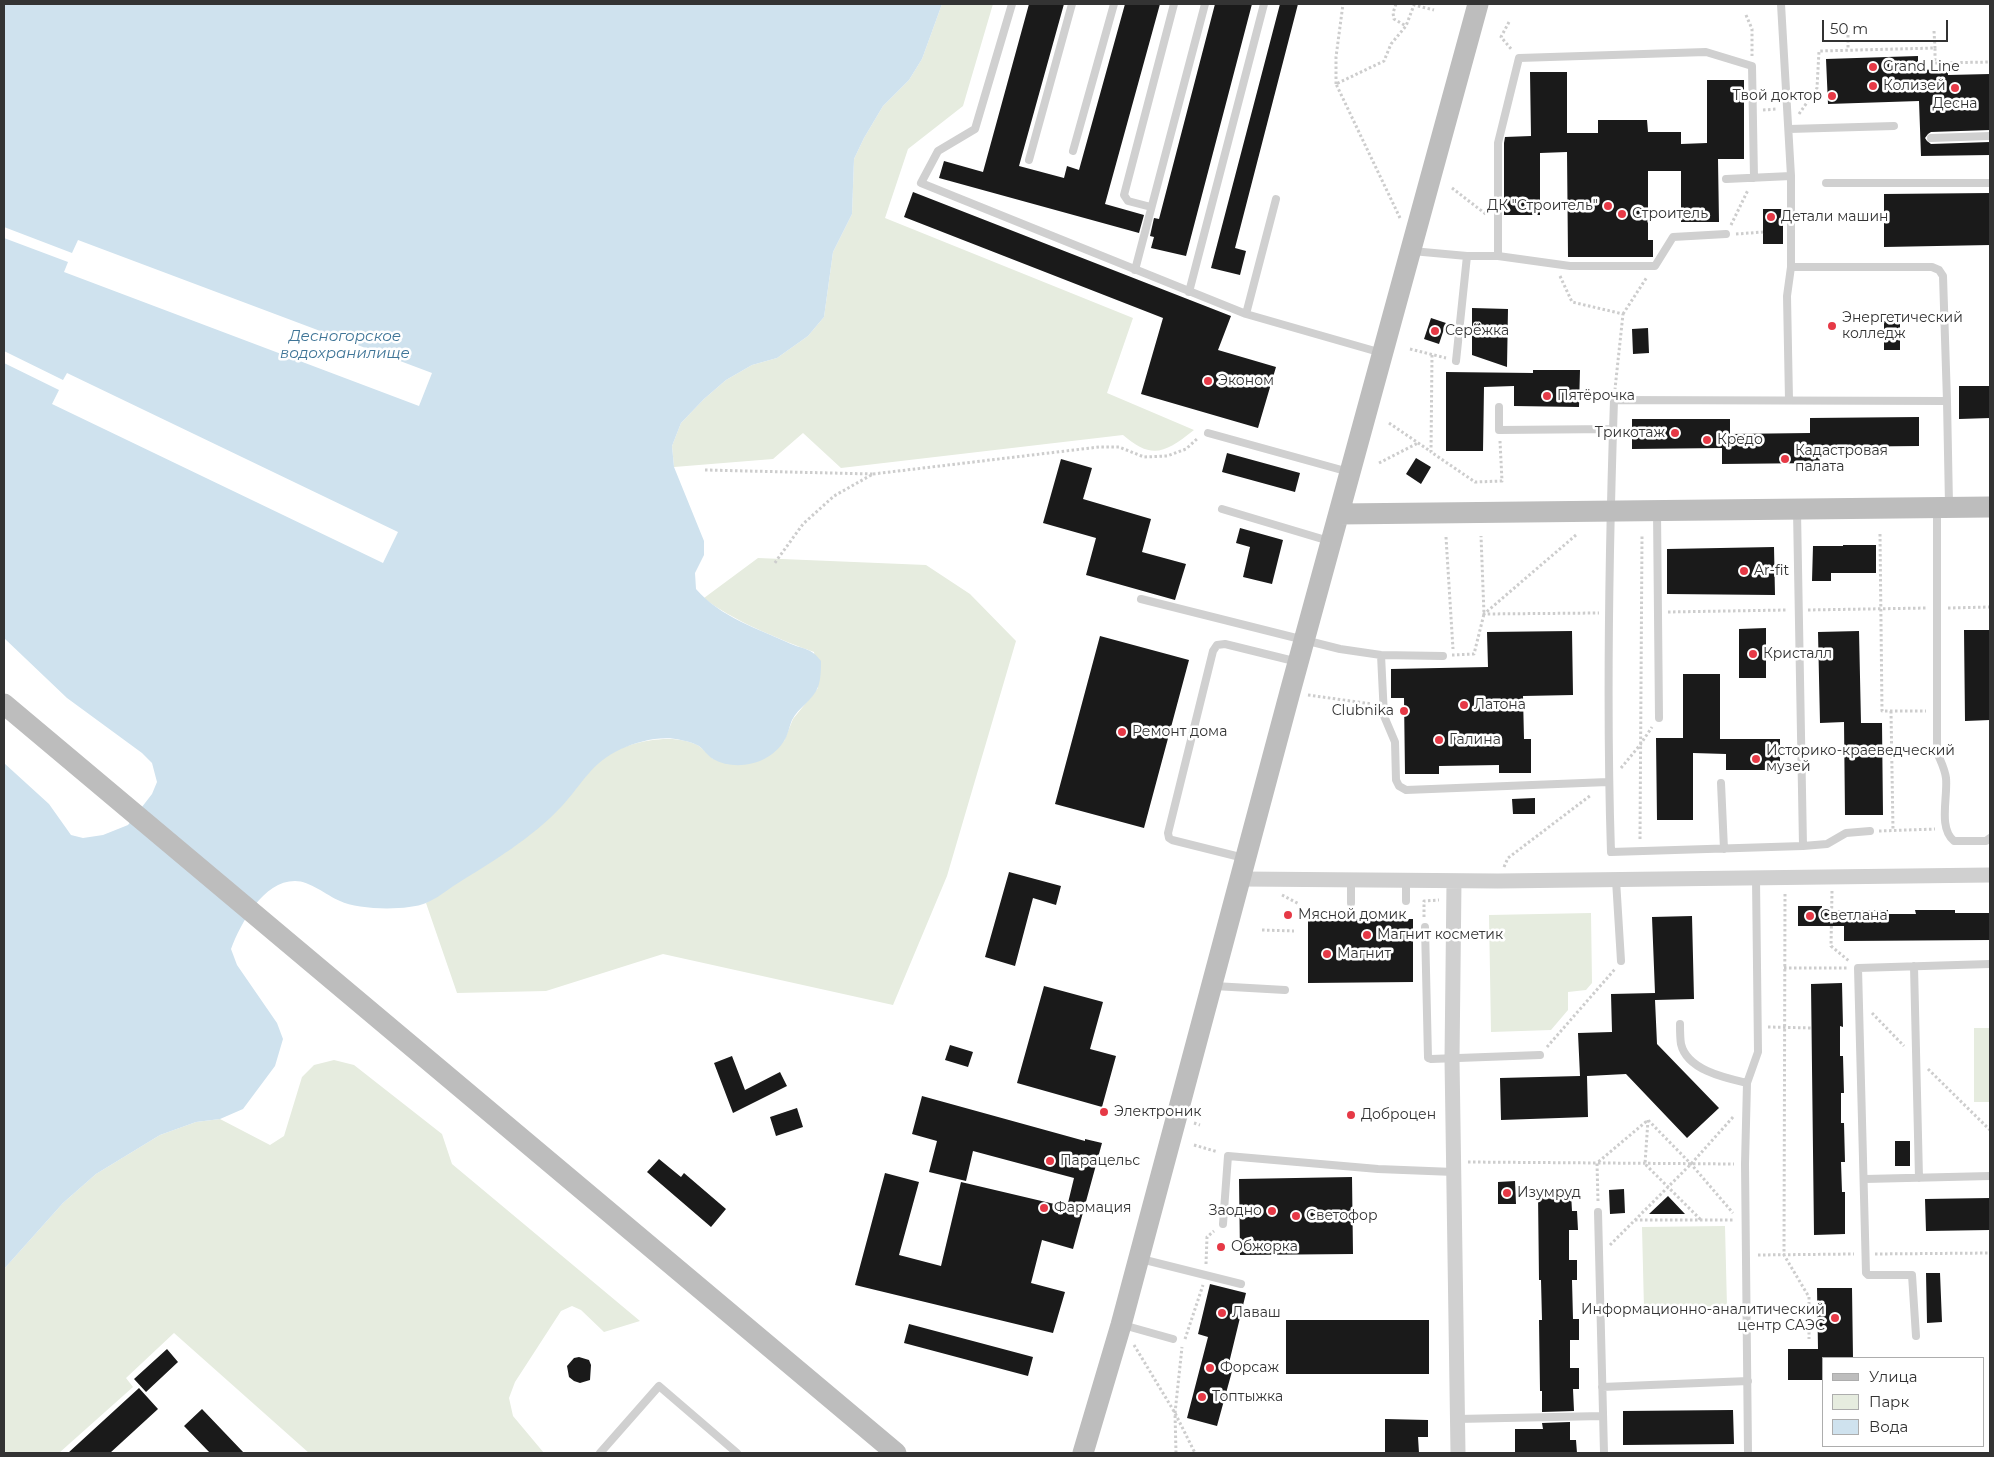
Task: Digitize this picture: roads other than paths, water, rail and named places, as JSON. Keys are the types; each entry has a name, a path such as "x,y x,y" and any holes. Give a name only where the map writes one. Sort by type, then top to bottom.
{"street":[{"path":"1083,1453 1125,1333 1139,1259 1298,662 1384,354 1478,4"},
{"path":"1339,514 1990,507"},
{"path":"4,704 266,922 799,1374 896,1453"},
{"path":"1241,879 1454,882 1990,875"},
{"path":"1454,882 1452,1059 1458,1453"}],"lane":[{"path":"1012,4 976,129 938,152 920,183 1246,314 1384,354"},
{"path":"1029,160 1072,4"},
{"path":"1073,151 1114,4"},
{"path":"1151,207 1128,201 1124,195 1174,4"},
{"path":"1135,270 1205,4"},
{"path":"1189,292 1264,4"},
{"path":"1781,4 1791,176 1791,267 1787,296 1789,400"},
{"path":"1498,256 1498,143 1519,58 1706,52 1752,66 1754,178"},
{"path":"1789,129 1894,126"},
{"path":"1932,138 1990,136"},
{"path":"1726,179 1791,176"},
{"path":"1826,183 1990,183"},
{"path":"1246,314 1276,199"},
{"path":"1412,250 1467,256 1498,256 1570,266 1654,266 1673,237 1726,234"},
{"path":"1456,360 1467,256"},
{"path":"1791,267 1932,267 1939,270 1943,276 1947,401 1937,608 1937,752 1946,776 1946,829 1949,837 1954,842 1986,840 1990,838"},
{"path":"1870,831 1846,833 1827,844 1803,846 1610,852 1608,782 1614,400 1947,401"},
{"path":"1499,407 1499,430 1613,429"},
{"path":"1208,433 1351,472"},
{"path":"1222,508 1331,542"},
{"path":"1797,509 1803,846"},
{"path":"1657,510 1658,718"},
{"path":"1141,599 1340,648 1381,655 1443,656"},
{"path":"1246,858 1172,840 1169,838 1168,833 1213,651 1217,645 1224,644 1298,662"},
{"path":"1381,655 1384,716 1395,742 1396,780 1399,786 1406,790 1608,782"},
{"path":"1721,783 1724,849"},
{"path":"1748,1453 1745,1164 1747,1083 1758,1052 1756,878"},
{"path":"1350,880 1351,903"},
{"path":"1616,880 1621,961"},
{"path":"1406,881 1406,901"},
{"path":"1425,927 1426,1054 1430,1060 1540,1055"},
{"path":"1916,1336 1912,1275 1868,1275 1866,1273 1858,968 1990,964"},
{"path":"1914,966 1919,1178"},
{"path":"1212,986 1285,990"},
{"path":"1680,1024 1681,1045 1689,1058 1712,1074 1747,1083"},
{"path":"1222,1224 1228,1156 1378,1169 1454,1172"},
{"path":"1865,1179 1990,1176"},
{"path":"1598,1212 1604,1453"},
{"path":"1139,1259 1241,1284"},
{"path":"1125,1333 1173,1339"},
{"path":"1602,1387 1748,1381"},
{"path":"600,1453 659,1386 737,1453"},
{"path":"1457,1419 1603,1416"}],"water":[{"name":"Десногорское водохранилище","path":"4,4 942,4 922,59 909,80 883,106 854,159 852,214 833,252 824,317 808,336 777,358 752,365 726,380 681,423 672,446 674,467 704,541 704,555 695,573 696,589 728,615 808,650 821,661 820,677 816,692 792,720 784,741 770,755 752,764 742,765 722,763 711,758 697,745 674,739 651,740 621,749 595,767 562,806 538,829 437,897 418,906 370,908 348,904 312,886 295,881 283,883 273,888 263,896 247,916 231,949 237,965 277,1023 283,1039 275,1066 243,1109 220,1119 196,1122 160,1135 96,1174 63,1203 4,1269 4,763 49,804 71,835 83,838 103,835 128,825 152,794 157,782 152,763 142,753 67,698 4,638"}],"place":[{"name":"Grand Line","path":"1873,67"},
{"name":"Колизей","path":"1873,86"},
{"name":"Десна","path":"1955,88"},
{"name":"Твой доктор","path":"1832,96"},
{"name":"ДК \"Строитель\"","path":"1608,206"},
{"name":"Строитель","path":"1622,214"},
{"name":"Детали машин","path":"1771,217"},
{"name":"Энергетический колледж","path":"1832,326"},
{"name":"Серёжка","path":"1435,331"},
{"name":"Эконом","path":"1208,381"},
{"name":"Пятёрочка","path":"1547,396"},
{"name":"Трикотаж","path":"1675,433"},
{"name":"Кредо","path":"1707,440"},
{"name":"Кадастровая палата","path":"1785,459"},
{"name":"Ar-fit","path":"1744,571"},
{"name":"Кристалл","path":"1753,654"},
{"name":"Латона","path":"1464,705"},
{"name":"Clubnika","path":"1404,711"},
{"name":"Ремонт дома","path":"1122,732"},
{"name":"Галина","path":"1439,740"},
{"name":"Историко-краеведческий музей","path":"1756,759"},
{"name":"Мясной домик","path":"1288,915"},
{"name":"Светлана","path":"1810,916"},
{"name":"Магнит косметик","path":"1367,935"},
{"name":"Магнит","path":"1327,954"},
{"name":"Электроник","path":"1104,1112"},
{"name":"Доброцен","path":"1351,1115"},
{"name":"Парацельс","path":"1050,1161"},
{"name":"Изумруд","path":"1507,1193"},
{"name":"Фармация","path":"1044,1208"},
{"name":"Заодно","path":"1272,1211"},
{"name":"Светофор","path":"1296,1216"},
{"name":"Обжорка","path":"1221,1247"},
{"name":"Лаваш","path":"1222,1313"},
{"name":"Информационно-аналитический центр САЭС","path":"1835,1318"},
{"name":"Форсаж","path":"1210,1368"},
{"name":"Топтыжка","path":"1202,1397"}]}
